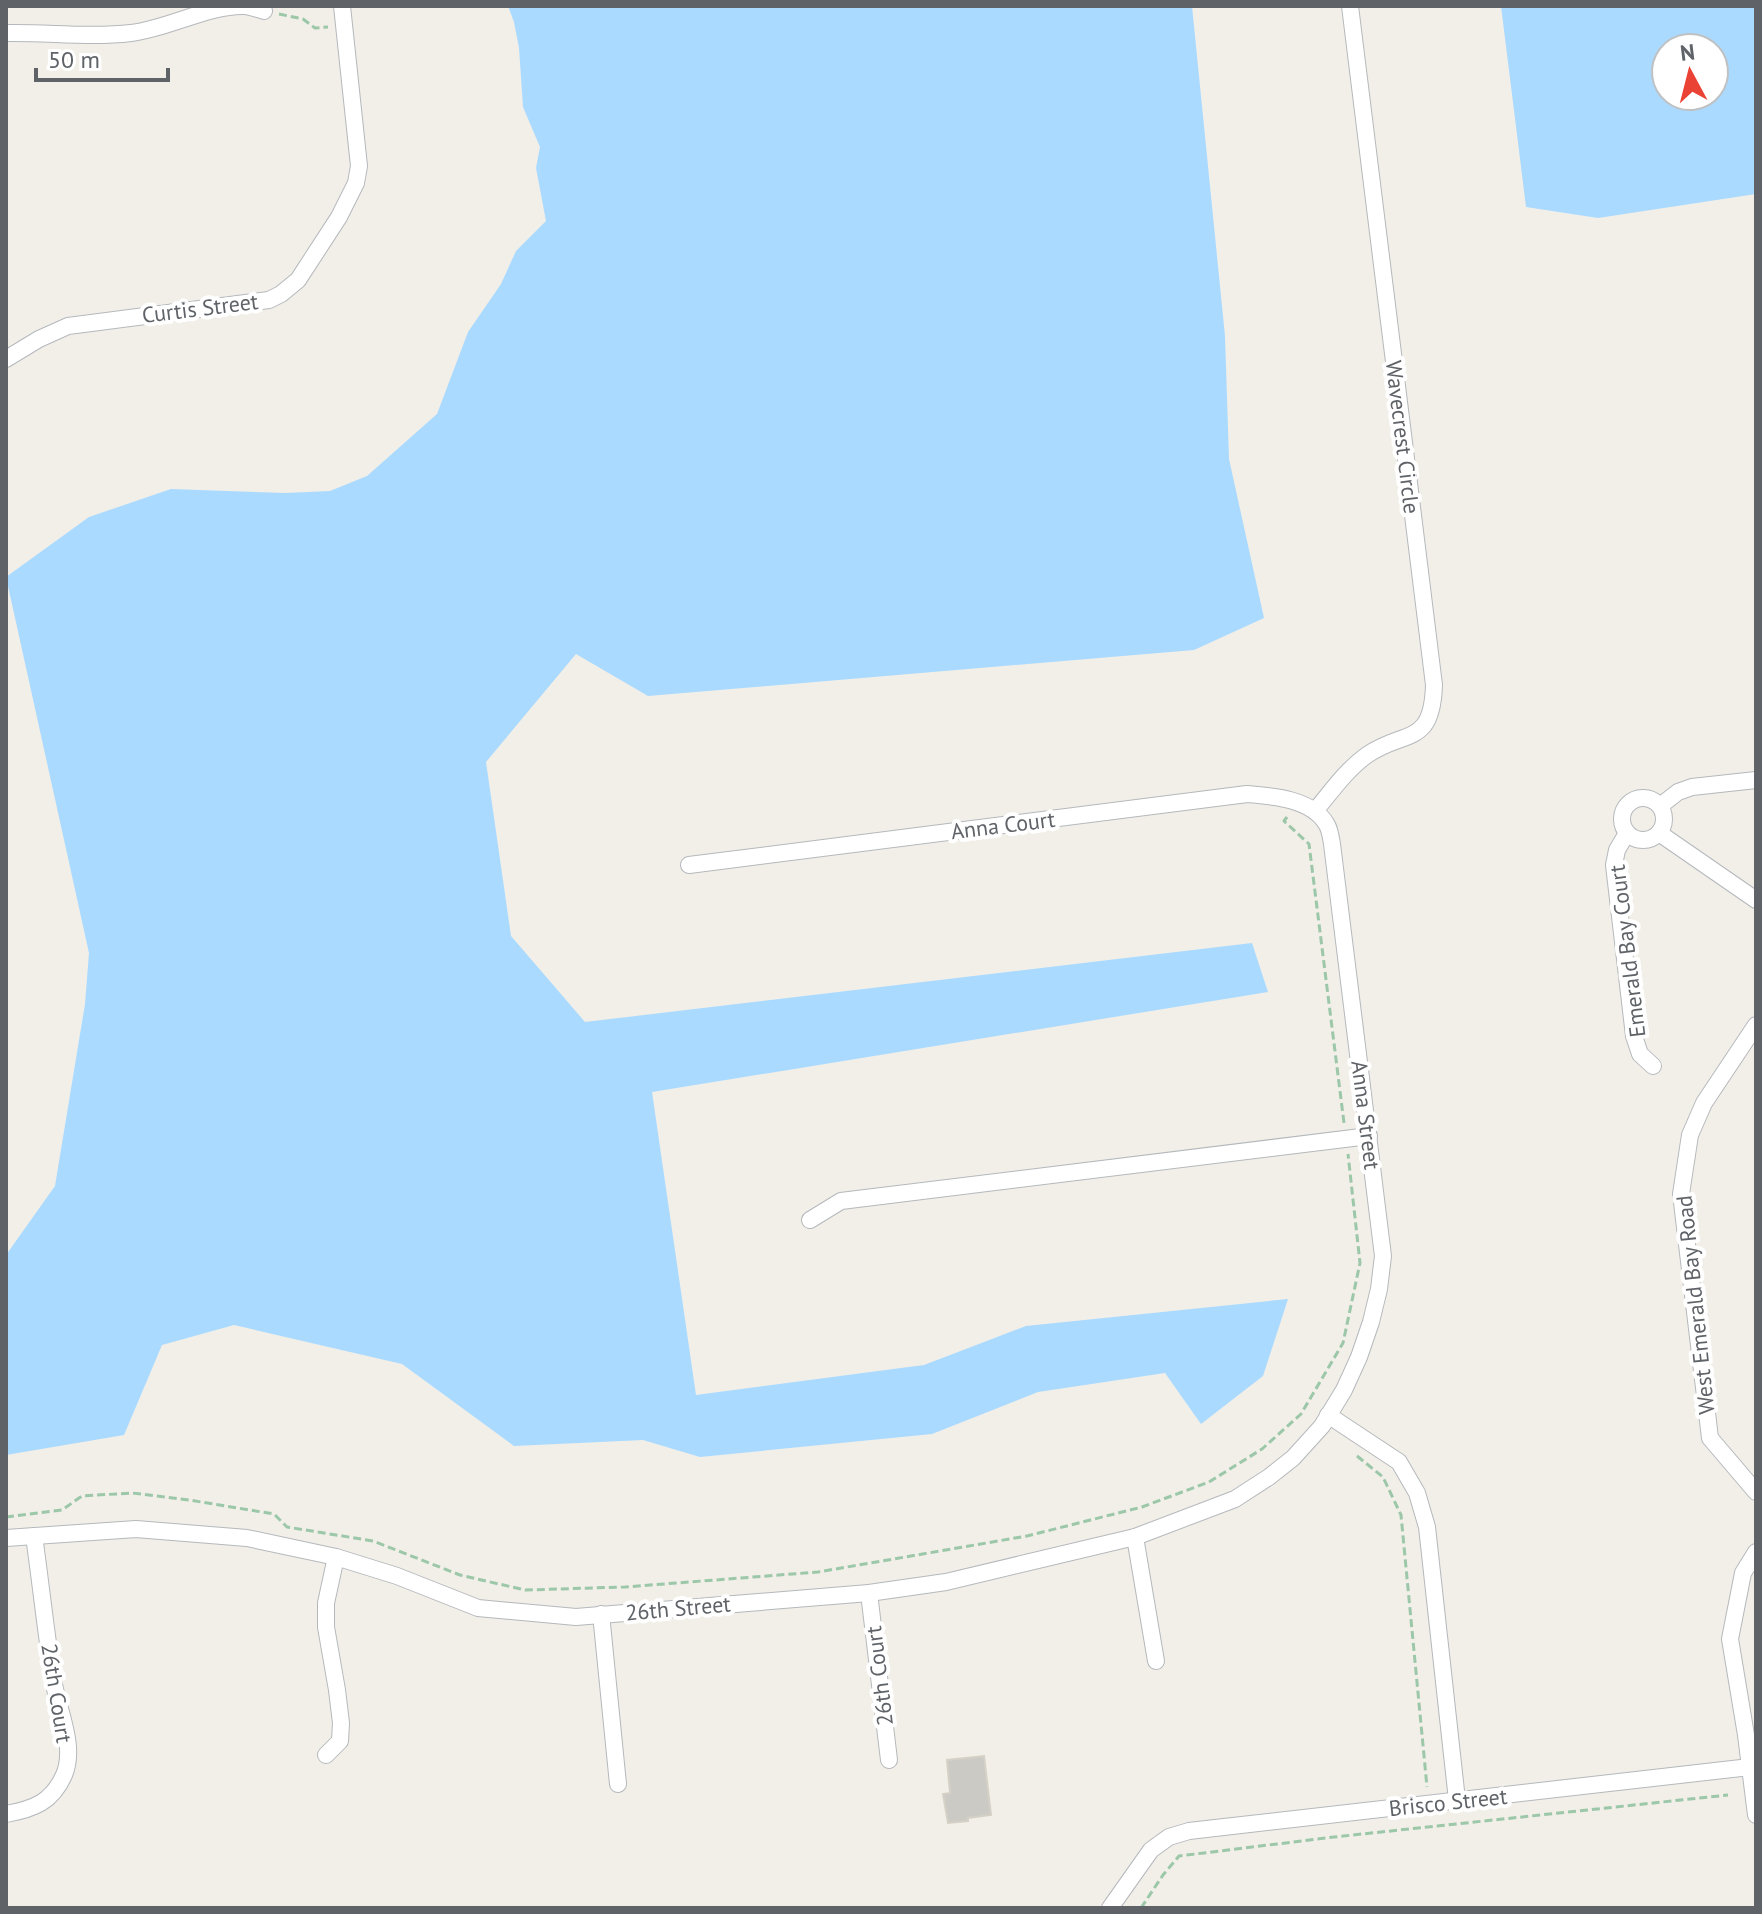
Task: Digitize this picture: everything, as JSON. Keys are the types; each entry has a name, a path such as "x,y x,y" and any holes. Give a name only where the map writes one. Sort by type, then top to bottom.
{"street":[{"path":"6,33 96,37 135,33 229,7 248,6 264,11"},
{"name":"Curtis Street","path":"6,359 68,326 269,300 298,280 339,217 356,183 359,166 342,6"},
{"name":"Wavecrest Circle","path":"1315,811 1353,766 1369,754 1416,732 1428,720 1434,693 1350,6"},
{"name":"Emerald Bay Court","path":"1659,833 1639,840 1627,833 1621,821 1629,802 1648,798 1660,806 1678,792 1692,787 1756,780"},
{"name":"Anna Court","path":"689,865 1247,794 1273,796 1315,811"},
{"path":"1660,806 1664,820 1659,833 1756,900"},
{"name":"Anna Street","path":"1315,811 1328,826 1332,844 1383,1256 1379,1289 1359,1357 1344,1390 1325,1420"},
{"name":"Emerald Bay Court","path":"1627,833 1617,850 1614,865 1634,1036 1640,1054 1653,1066"},
{"name":"West Emerald Bay Road","path":"1756,1025 1704,1103 1690,1135 1681,1194 1710,1438 1756,1492"},
{"path":"810,1220 841,1201 1369,1136"},
{"path":"1325,1420 1399,1462 1417,1493 1427,1527 1457,1800"},
{"name":"26th Street","path":"6,1538 136,1529 247,1538 336,1557 397,1576 478,1608 576,1617 869,1593 946,1582 1135,1537 1235,1499 1293,1458 1325,1420"},
{"name":"26th Court","path":"6,1814 29,1810 53,1795 65,1772 68,1743 55,1685 34,1536"},
{"path":"1135,1537 1156,1661"},
{"path":"1756,1552 1743,1573 1730,1639 1756,1815"},
{"path":"326,1755 340,1741 341,1723 326,1627 326,1603 336,1557"},
{"name":"26th Court","path":"869,1593 889,1760"},
{"path":"601,1614 618,1784"},
{"name":"Brisco Street","path":"1110,1908 1151,1850 1169,1837 1189,1831 1750,1767"}],"path":[{"path":"264,11 303,19 315,28 344,25"},
{"path":"6,1517 62,1510 82,1496 132,1493 189,1500 274,1514 287,1527 373,1541 460,1575 525,1590 625,1587 818,1572 1027,1536 1142,1507 1209,1482 1262,1449 1301,1414 1343,1343 1360,1263 1309,844 1284,821 1296,803"},
{"path":"1352,1452 1383,1477 1401,1515 1431,1827"},
{"path":"1141,1908 1179,1856 1728,1795"}],"water":[{"path":"508,6 1192,6 1225,336 1229,459 1264,618 1194,650 648,696 576,654 486,762 511,936 585,1022 1252,943 1268,992 652,1092 696,1395 924,1365 1026,1326 1288,1299 1263,1376 1201,1424 1165,1373 1038,1392 932,1434 700,1457 643,1440 514,1446 402,1364 234,1325 162,1345 124,1435 6,1455 6,1255 55,1186 85,1004 89,953 6,577 89,517 171,489 285,493 330,491 367,476 437,414 468,332 501,284 516,251 546,221 536,168 540,147 523,107 519,48"},
{"path":"1501,6 1756,6 1756,194 1598,218 1526,207"}],"building":[{"path":"984,1756 991,1815 948,1823 943,1794 950,1793 947,1760"}]}
